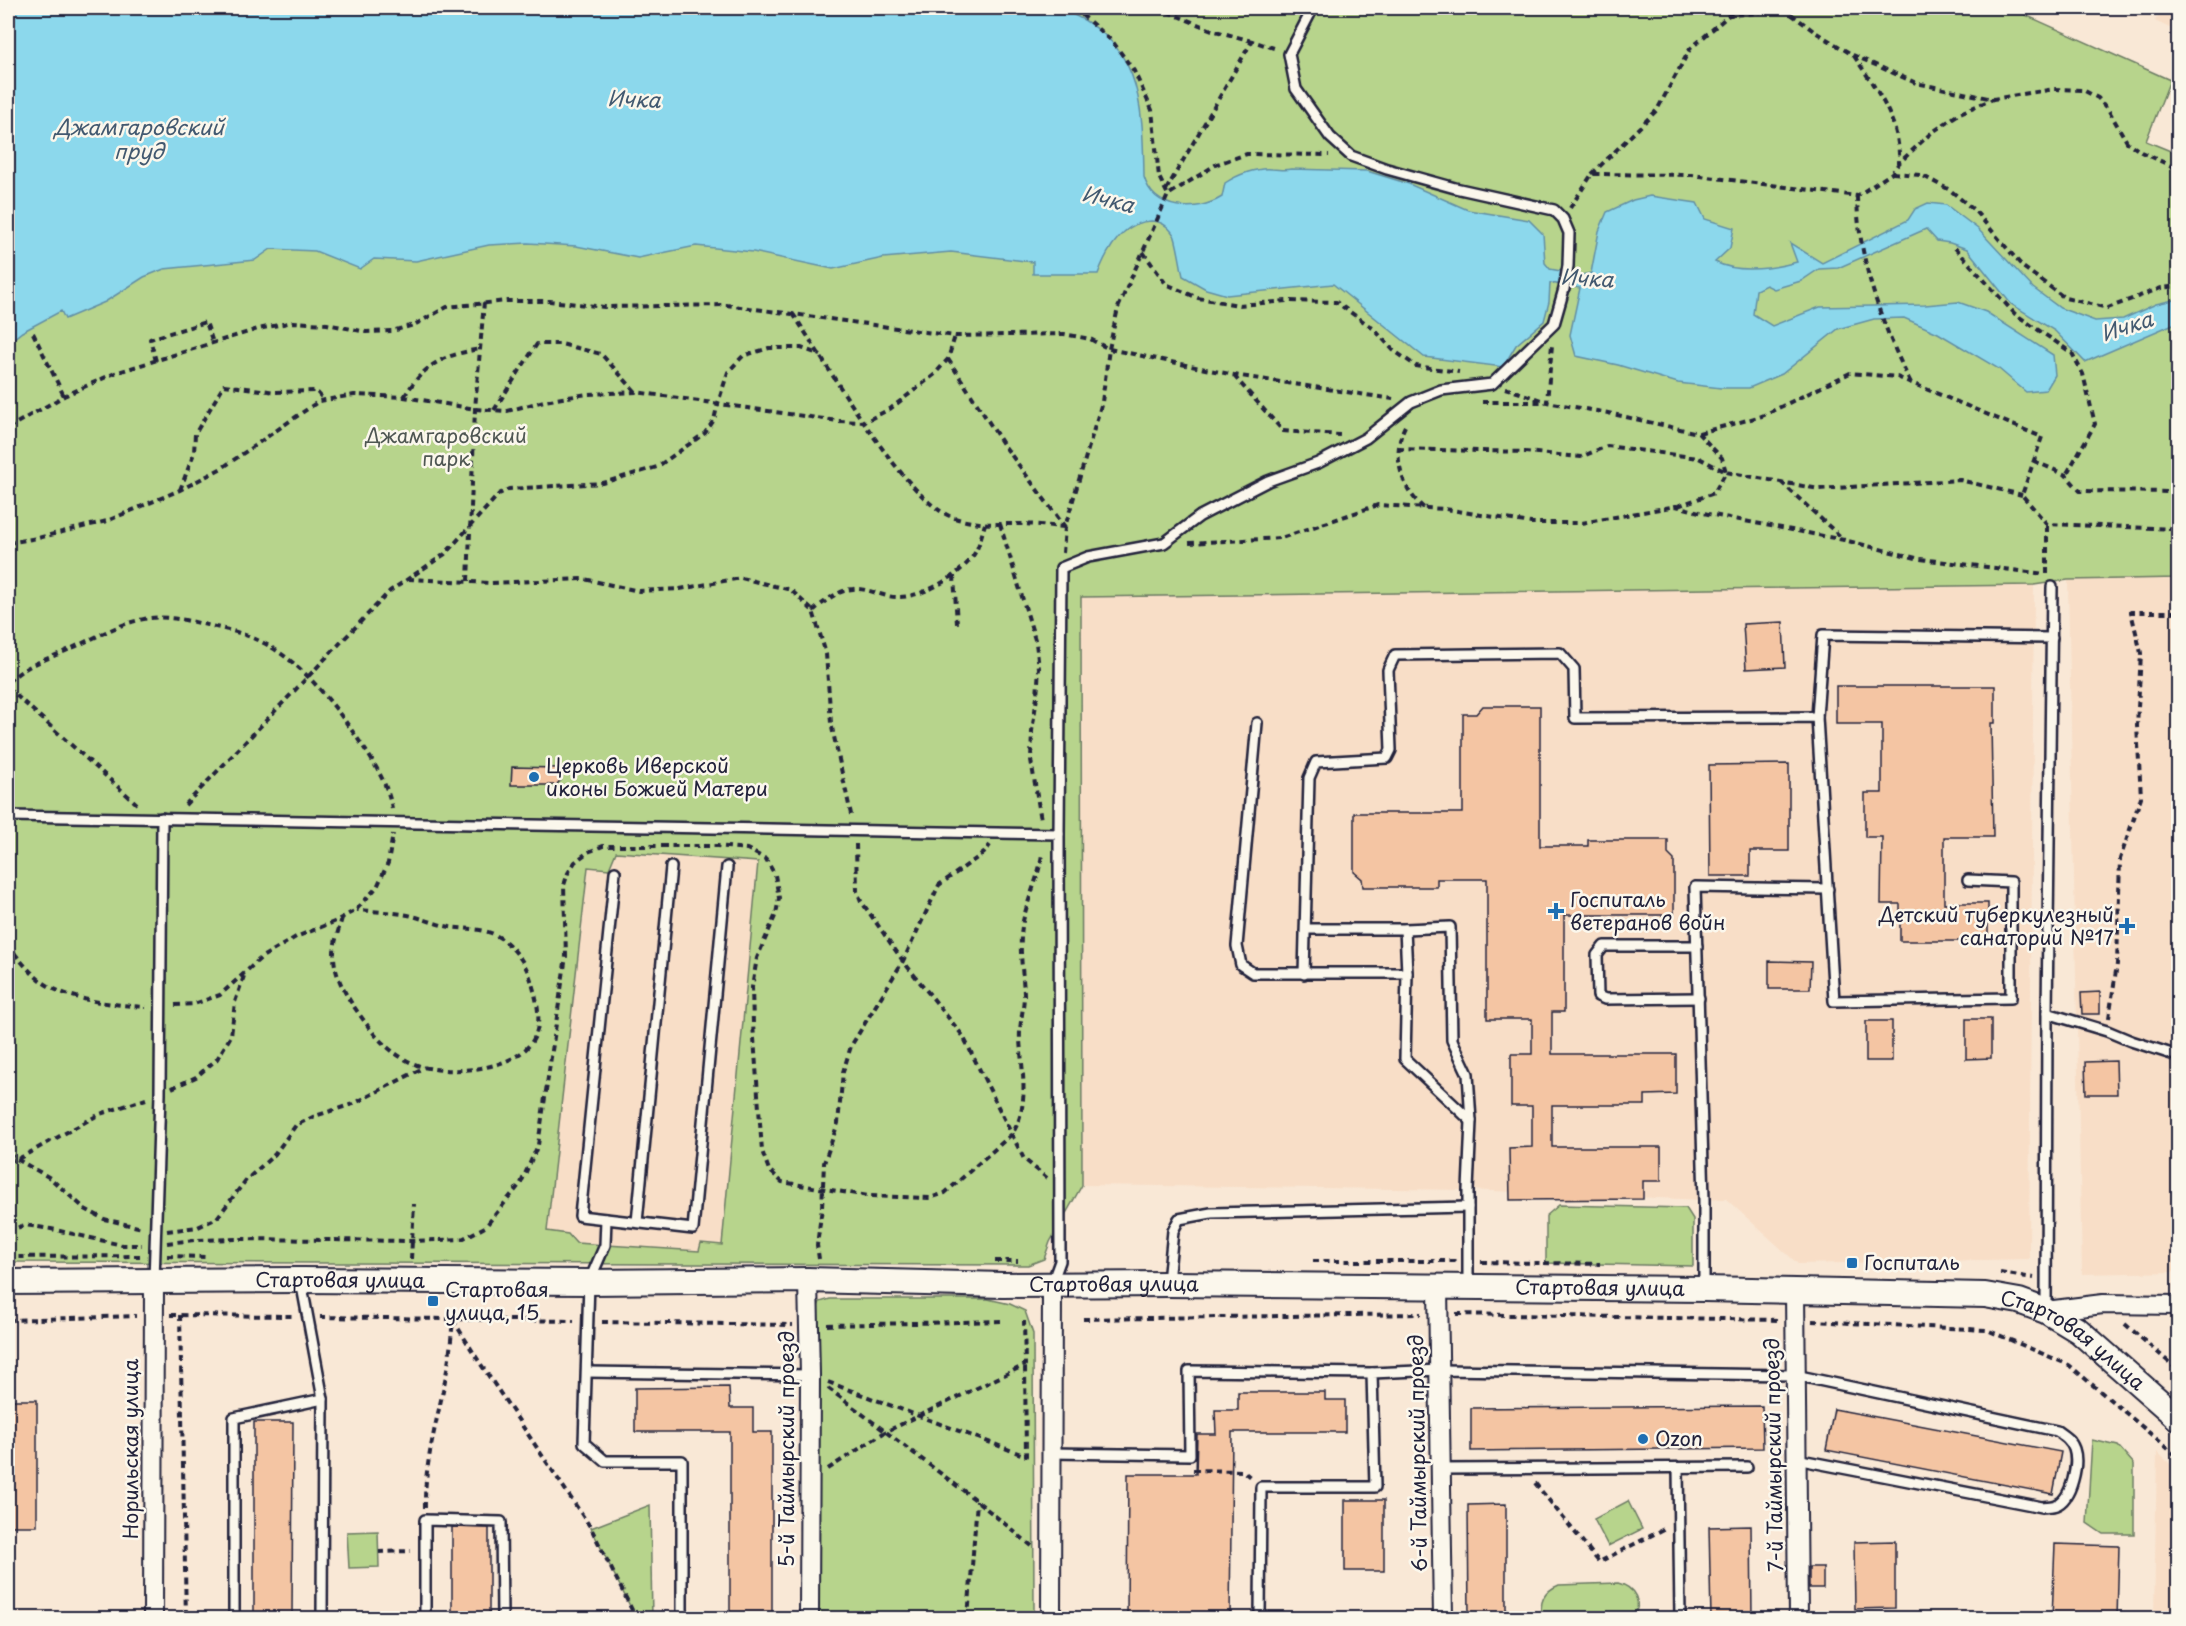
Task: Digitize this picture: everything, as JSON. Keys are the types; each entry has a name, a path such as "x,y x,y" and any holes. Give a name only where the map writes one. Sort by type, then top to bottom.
{"street":[{"name":"Стартовая улица","path":"8,1282 301,1280 589,1282 814,1270 1052,1285 1704,1289 1985,1295 2019,1301 2046,1311 2079,1330 2178,1418"},
{"name":"5-й Таймырский проезд","path":"809,1618 810,1375 814,1270"},
{"name":"Норильская улица","path":"153,1618 154,1281"},
{"path":"1051,1618 1052,1285"},
{"name":"6-й Таймырский проезд","path":"1438,1287 1443,1618"},
{"name":"7-й Таймырский проезд","path":"1794,1291 1798,1618"},
{"path":"2046,1311 2103,1304 2178,1305"}],"lane":[{"path":"1052,1285 1060,1261 1061,568 1088,557 1164,543 1200,516 1268,481 1318,463 1366,438 1411,402 1440,390 1492,384 1554,324 1564,289 1568,266 1569,233 1563,219 1554,210 1455,188 1387,169 1351,156 1330,137 1296,89 1289,54 1313,8"},
{"path":"2046,1311 2052,587"},
{"path":"1968,880 2011,882 2012,998 1834,1001 1817,717 1823,634 2052,638"},
{"path":"1304,974 1310,778 1316,762 1387,758 1391,750 1388,670 1395,655 1560,653 1574,669 1575,718 1817,717"},
{"path":"1257,723 1237,945 1241,965 1252,973 1407,973"},
{"path":"8,816 1059,834"},
{"path":"154,1281 160,1094 162,818"},
{"path":"637,1222 670,867"},
{"path":"615,872 580,1216 693,1229 727,867"},
{"path":"1704,1289 1704,1200 1695,888 1828,889"},
{"path":"1306,929 1450,927 1452,1040 1468,1074 1471,1122 1468,1287"},
{"path":"1405,929 1407,973 1405,1059 1471,1122"},
{"path":"1697,946 1604,946 1597,955 1598,996 1605,999 1699,998"},
{"path":"2047,1013 2107,1030 2131,1041 2178,1056"},
{"path":"1168,1284 1173,1231 1179,1219 1211,1213 1468,1207"},
{"path":"606,1219 605,1245 589,1282 585,1443 605,1461 682,1461 682,1618"},
{"path":"301,1280 323,1399 322,1618"},
{"path":"1050,1454 1190,1455 1189,1371 1372,1373 1440,1370 1795,1375 2057,1431 2068,1438 2074,1449 2075,1460 2070,1491 2064,1500 2055,1506 2042,1507 1796,1459"},
{"path":"587,1372 810,1375"},
{"path":"1260,1618 1261,1487 1375,1487 1372,1373"},
{"path":"234,1618 234,1418 323,1399"},
{"path":"1441,1469 1747,1467"},
{"path":"1678,1468 1680,1618"},
{"path":"425,1618 425,1520 501,1522 502,1618"}],"path":[{"path":"1074,8 1113,42 1134,71 1152,110 1159,177 1167,193"},
{"path":"1158,8 1212,30 1289,54"},
{"path":"1563,219 1592,174 1657,110 1690,49 1729,15 1757,13 1770,8"},
{"path":"1783,8 1815,32 1853,55 1916,83 1993,99"},
{"path":"1061,568 1065,527 1102,402 1109,349 1118,308 1167,193 1252,41"},
{"path":"1853,55 1881,96 1893,122 1900,146 1899,163"},
{"path":"1592,174 1692,175 1857,196 1893,173 1899,163 1930,134 1960,113 1993,99 2054,89 2082,90 2098,98 2109,111 2127,142 2141,152 2178,169"},
{"path":"1167,193 1217,164 1246,154 1351,156"},
{"path":"1893,173 1921,175 1950,190 1975,211 2023,267 2065,298 2108,308 2161,288 2178,286"},
{"path":"1857,196 1857,226 1872,283 1890,342 1911,383"},
{"path":"1955,248 2015,314 2072,353 2084,374 2095,424 2066,475"},
{"path":"1143,252 1166,284 1198,298 1239,305 1287,301 1336,302 1374,329 1393,350 1416,366 1467,373 1492,384 1547,402 1698,433 1762,416 1850,373 1897,377 2042,437 2022,495"},
{"path":"468,581 475,409 484,302"},
{"path":"8,428 64,396 115,373 258,329 293,322 327,324 366,332 392,331 414,325 447,308 484,302 550,302 604,307 726,305 955,336 1064,334 1090,339 1109,349 1234,375 1411,402"},
{"path":"793,314 864,422 924,498 950,517 985,524 1065,527"},
{"path":"156,361 150,339 158,336 206,322 213,343"},
{"path":"1547,402 1554,324"},
{"path":"33,333 64,396"},
{"path":"8,543 107,521 180,490 222,468 319,401 354,395 404,397 475,409 507,411 544,401 587,394 636,392 838,421 864,422 890,409 934,375 948,359 955,336"},
{"path":"494,410 537,344 561,344 601,354 636,392"},
{"path":"8,688 131,800 162,818 189,802 390,591 445,554 499,494 508,489 602,483 657,467 705,433 714,420 728,372 744,356 769,348 801,348 821,355"},
{"path":"404,397 414,380 433,363 458,353 480,349"},
{"path":"948,359 1003,444 1065,527"},
{"path":"1234,375 1283,431 1366,438"},
{"path":"180,490 194,453 195,434 224,385 276,392 316,391 324,400"},
{"path":"1473,402 1547,402"},
{"path":"1410,421 1403,428 1398,449 1401,476 1412,498 1424,508"},
{"path":"1164,543 1208,543 1281,538 1378,505 1445,508 1531,523 1582,524 1676,506 1714,493 1726,472 1722,458 1698,433"},
{"path":"1398,449 1525,452 1581,457 1607,446 1699,458 1726,472 1819,489 1960,480 2022,495 2047,524 2047,574 2052,587"},
{"path":"2034,461 2066,475 2080,491 2178,492"},
{"path":"1780,482 1844,540"},
{"path":"1676,506 1844,540 1920,559 2047,574"},
{"path":"813,611 831,597 854,588 900,597 925,591 954,576 975,552 985,524"},
{"path":"2047,524 2178,529"},
{"path":"954,576 957,624"},
{"path":"408,579 490,583 584,579 639,591 680,589 741,578 791,590 813,611 826,654 831,723 855,832 857,891 861,901 903,961 963,1036 1024,1159 1060,1190"},
{"path":"2107,1030 2117,964 2120,860 2141,797 2137,726 2141,653 2131,612 2178,612"},
{"path":"814,1270 822,1208 824,1163 838,1123 843,1072 851,1046 903,961 939,885 984,853 990,845 991,834"},
{"path":"342,918 334,953 337,976 353,1006 380,1042 416,1065 440,1070 473,1069 501,1063 523,1052 535,1037 539,1017 536,996 527,968 511,946 490,932 449,927 404,914 356,910"},
{"path":"8,1154 50,1178 85,1209 104,1219 155,1232 198,1227 217,1218 246,1180 274,1155 296,1125 315,1116 353,1104 426,1067"},
{"path":"411,1259 414,1204"},
{"path":"1083,1319 1438,1314 1795,1320 1987,1330 2069,1365 2178,1457"},
{"path":"8,1320 180,1315 186,1618"},
{"path":"425,1520 424,1492 431,1436 447,1374 453,1319 591,1528 636,1618"},
{"path":"810,1375 1026,1456 1024,1321"},
{"path":"810,1480 885,1432 1025,1365"},
{"path":"810,1375 977,1501 1051,1562"},
{"path":"1190,1455 1190,1466 1194,1471 1243,1472 1261,1487"},
{"path":"1523,1469 1599,1562 1678,1522"},
{"path":"968,1618 977,1501"},
{"path":"379,1552 425,1550"}],"shaded area":[{"path":"2164,8 2178,8 2178,32 2155,21"},
{"name":"Детский туберкулезный санаторий №17","path":"2178,578 2178,1272 2082,1274 2068,580"},
{"name":"Госпиталь ветеранов войн","path":"2034,585 2029,1259 1798,1264 1726,1199 1468,1190 1082,1185 1081,597"},
{"path":"616,852 759,862 722,1246 701,1243 700,1251 576,1243 568,1234 547,1232 588,867"},
{"path":"2157,1452 2178,1471 2178,1618 2154,1618"}],"green space":[{"name":"Джамгаровский парк","path":"8,8 2010,8 2170,80 2146,141 2178,154 2178,578 2068,580 2034,585 1081,597 1082,1185 1050,1242 1044,1259 1028,1265 8,1262","holes":["616,852 758,862 722,1245 701,1243 699,1251 576,1243 568,1234 547,1231 588,867 609,869"]},
{"path":"1559,1205 1686,1208 1693,1219 1693,1266 1546,1263 1546,1216"},
{"path":"830,1299 988,1299 1010,1304 1025,1311 1033,1334 1034,1618 815,1618 816,1311 820,1302"},
{"path":"2092,1440 2118,1446 2134,1464 2134,1534 2103,1534 2087,1523"},
{"path":"1628,1501 1642,1529 1608,1546 1594,1519"},
{"path":"650,1505 652,1618 636,1618 591,1528"},
{"path":"378,1531 379,1567 349,1568 347,1532"},
{"path":"1618,1583 1629,1588 1636,1596 1637,1607 1633,1618 1543,1618 1541,1607 1544,1598 1549,1591 1559,1585"}],"water":[{"name":"Джамгаровский пруд","path":"8,8 1057,8 1085,20 1106,36 1121,54 1132,75 1138,98 1142,123 1144,177 1149,188 1157,197 1177,206 1189,207 1212,202 1222,197 1225,183 1254,170 1367,171 1409,184 1468,210 1529,220 1543,234 1545,263 1550,269 1582,275 1591,273 1599,231 1607,212 1633,200 1650,196 1697,203 1705,219 1734,228 1730,248 1715,262 1745,269 1777,267 1797,262 1790,243 1822,263 1908,220 1915,209 1928,203 1946,205 1978,229 2033,288 2060,308 2095,321 2123,319 2156,304 2178,299 2178,322 2085,362 2055,331 2011,304 1967,249 1937,241 1926,229 1838,268 1819,269 1801,281 1774,289 1766,285 1756,290 1753,314 1772,326 1820,307 1925,305 1958,302 1986,312 2053,355 2055,375 2046,390 2026,392 1999,369 1938,333 1904,318 1874,319 1838,329 1782,374 1749,388 1721,388 1678,383 1618,365 1576,356 1570,335 1580,288 1550,283 1549,302 1544,321 1516,345 1503,367 1424,357 1333,284 1227,295 1206,289 1183,276 1178,248 1170,229 1151,221 1132,226 1117,239 1098,274 1033,274 1033,262 951,252 883,258 833,269 753,252 696,246 638,258 576,246 528,243 489,245 416,261 374,259 360,269 315,251 271,249 255,260 164,269 144,277 105,302 65,319 61,311 22,332 8,343"},
{"path":"8,343 13,353 8,356"}],"building":[{"path":"1783,622 1785,667 1746,669 1743,624"},
{"path":"1836,686 1995,686 1995,723 1991,723 1993,837 1944,837 1944,903 1988,903 1988,941 1900,941 1900,904 1881,904 1882,837 1865,837 1865,793 1882,793 1882,724 1836,724"},
{"path":"1483,706 1540,706 1540,846 1588,846 1588,840 1668,840 1668,854 1674,860 1674,915 1564,915 1564,1012 1552,1012 1552,1054 1676,1054 1676,1094 1645,1095 1645,1105 1552,1105 1552,1147 1661,1147 1661,1181 1643,1181 1643,1199 1510,1200 1509,1148 1532,1147 1532,1106 1511,1106 1511,1054 1532,1054 1532,1019 1487,1019 1487,879 1437,879 1437,887 1363,887 1362,879 1354,872 1354,813 1463,813 1463,714 1476,714"},
{"path":"1789,764 1789,851 1750,851 1750,876 1710,876 1709,765"},
{"name":"Церковь Иверской иконы Божией Матери","path":"512,767 557,768 561,773 561,780 556,785 511,785"},
{"path":"1769,961 1811,962 1810,989 1769,989"},
{"path":"2100,992 2100,1014 2082,1014 2081,993"},
{"path":"1966,1019 1991,1019 1991,1058 1966,1059"},
{"path":"1866,1021 1892,1021 1892,1061 1866,1061"},
{"path":"2116,1061 2117,1094 2086,1094 2085,1062"},
{"path":"729,1387 730,1408 753,1408 753,1432 772,1432 772,1618 730,1618 730,1432 635,1432 635,1388"},
{"path":"1238,1392 1325,1392 1325,1400 1345,1400 1345,1432 1232,1432 1230,1618 1127,1618 1128,1474 1196,1474 1197,1434 1216,1434 1215,1410 1238,1410"},
{"path":"8,1400 37,1400 37,1526 8,1526"},
{"path":"1762,1406 1763,1448 1471,1451 1471,1408"},
{"path":"1834,1409 2061,1452 2053,1494 1826,1450"},
{"path":"254,1422 293,1422 292,1618 254,1618"},
{"path":"1345,1500 1384,1500 1384,1571 1345,1571"},
{"path":"1506,1504 1506,1618 1469,1618 1468,1505"},
{"path":"1751,1526 1752,1618 1711,1618 1709,1527"},
{"path":"452,1527 489,1528 489,1618 452,1618"},
{"path":"1895,1541 1895,1608 1855,1609 1854,1542"},
{"path":"2055,1544 2119,1546 2117,1618 2052,1618"},
{"path":"1809,1567 1823,1567 1823,1588 1809,1588"}],"place":[{"name":"Церковь Иверской иконы Божией Матери","path":"534,777"},
{"name":"Госпиталь ветеранов войн","path":"1556,911"},
{"name":"Детский туберкулезный санаторий №17","path":"2127,926"},
{"name":"Госпиталь","path":"1852,1263"},
{"name":"Стартовая улица, 15","path":"433,1301"},
{"name":"Ozon","path":"1643,1439"}],"water label":[{"name":"Ичка","path":"634,100"},
{"name":"Ичка","path":"1108,200"},
{"name":"Ичка","path":"1587,279"},
{"name":"Ичка","path":"2127,327"}]}
